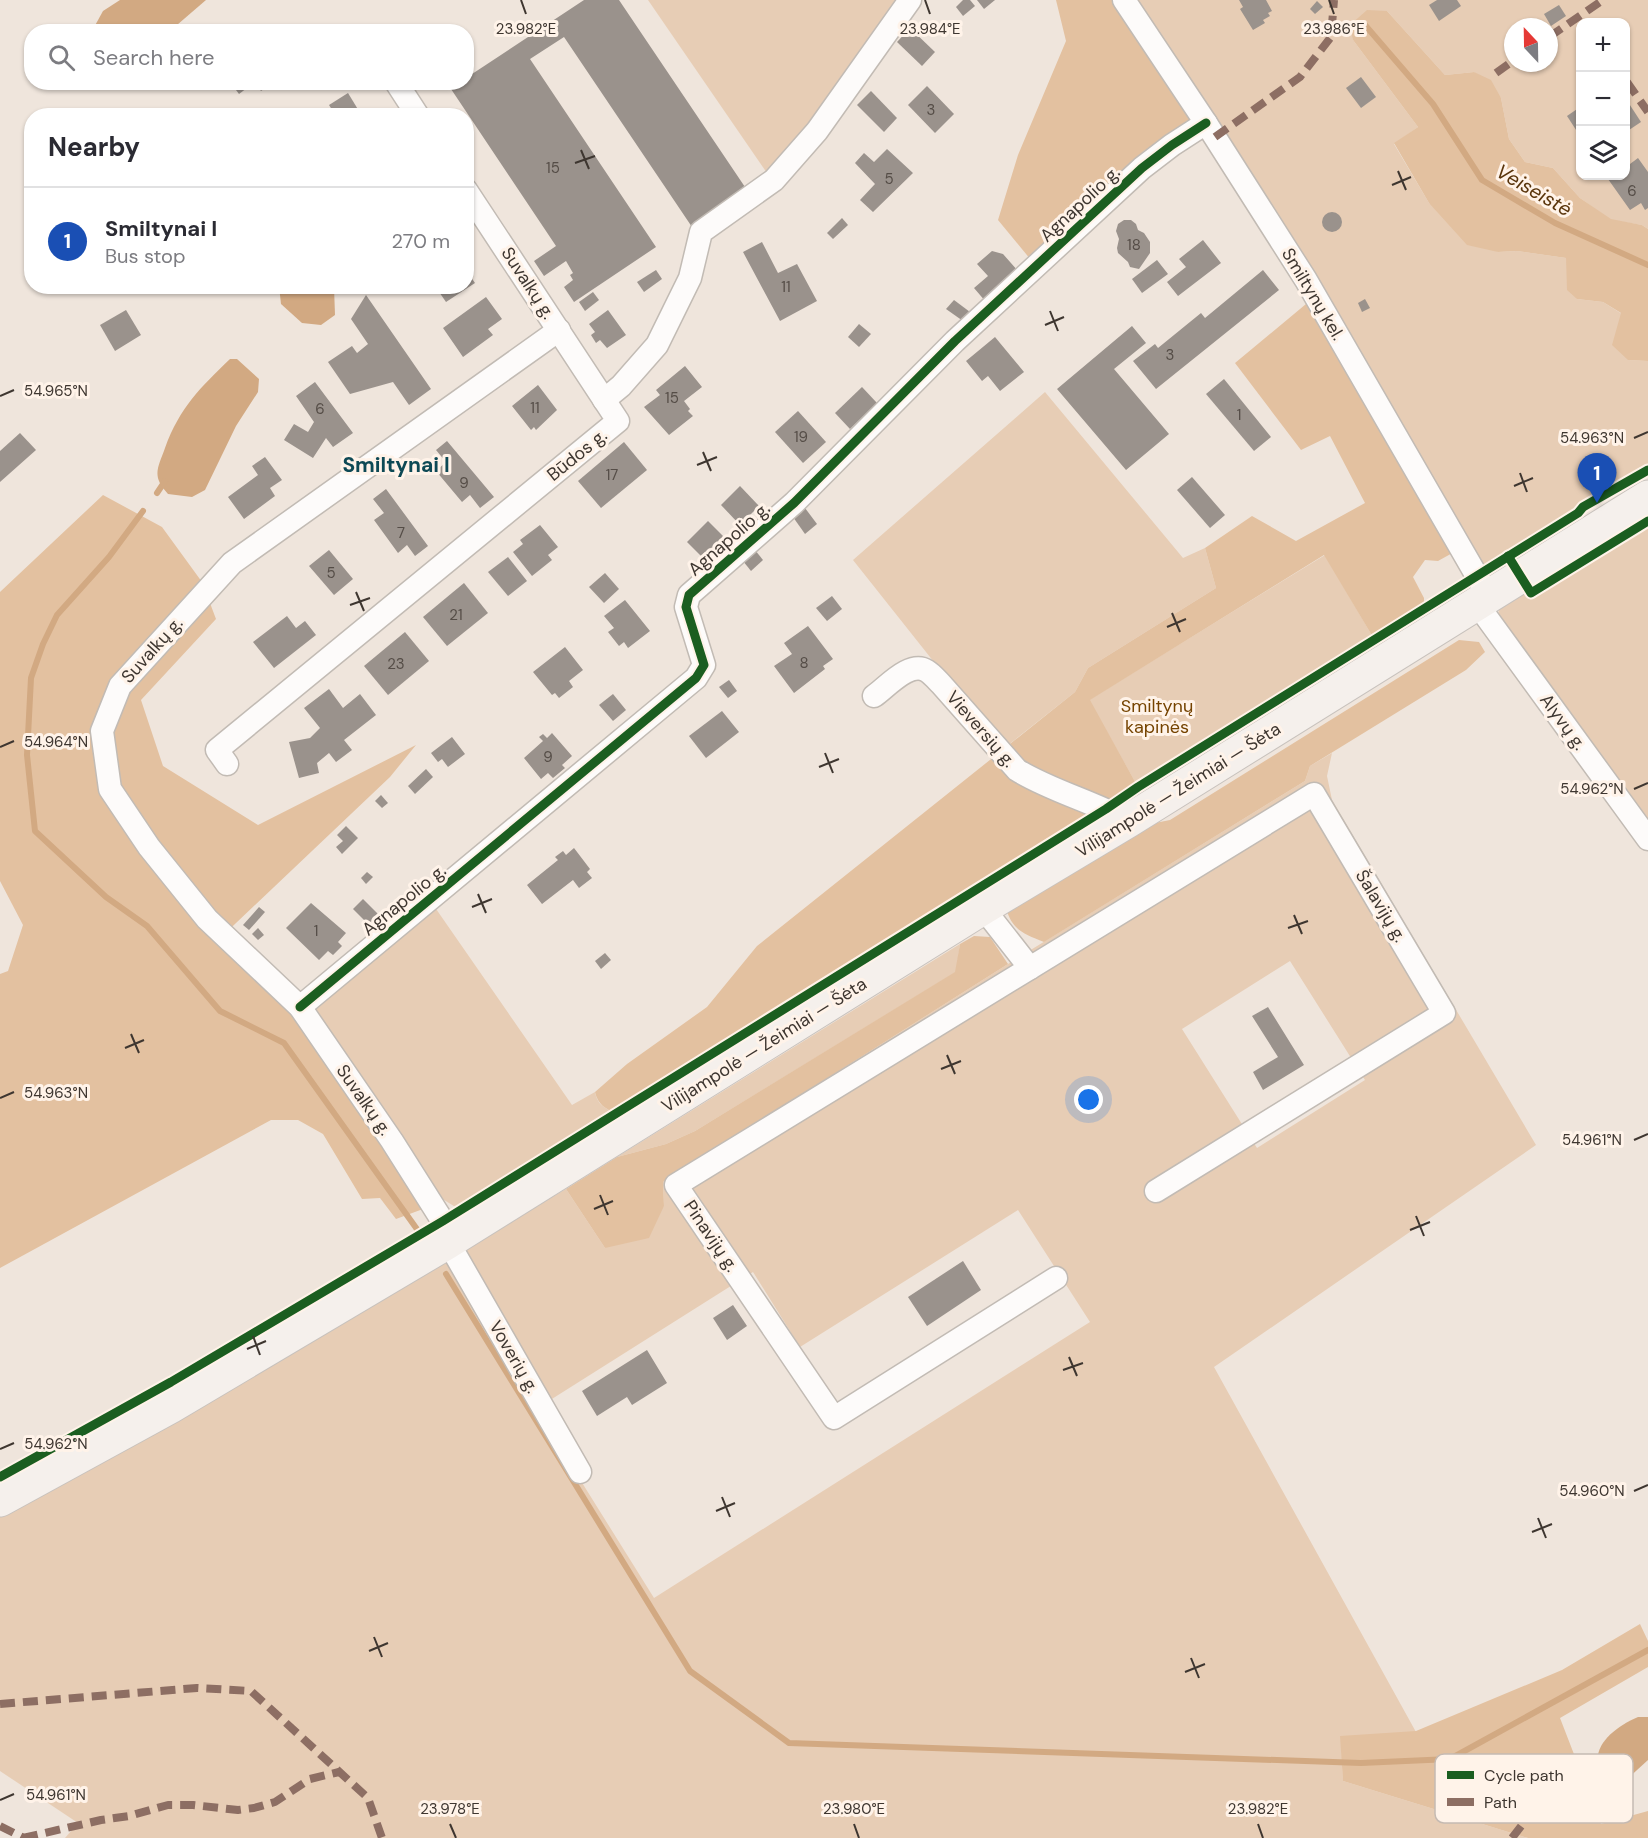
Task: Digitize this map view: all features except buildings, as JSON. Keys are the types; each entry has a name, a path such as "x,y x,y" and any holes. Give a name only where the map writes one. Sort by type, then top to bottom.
{"main road":[{"name":"Vilijampolė — Žeimiai — Šėta","path":"0,1500 170,1407 451,1241 983,908 1128,821 1648,497"}],"street":[{"name":"Būdos g.","path":"227,764 216,750 618,421 604,400 621,386 657,345 690,278 701,232 774,180 817,131 909,0"},
{"name":"Smiltynų kel.","path":"1124,0 1306,280 1483,601"},
{"path":"401,90 413,108"},
{"name":"Agnapolio g.","path":"300,1007 696,678 704,665 686,607 689,595 794,504 955,341 1142,168 1206,123"},
{"name":"Suvalkų g.","path":"451,1241 392,1140 300,1007 207,919 149,847 110,789 102,731 120,686 232,563 559,330 474,202"},
{"path":"559,330 604,400"},
{"name":"Alyvų g.","path":"1483,601 1648,839"},
{"name":"Vieversių g.","path":"874,696 906,672 921,668 941,684 1017,770 1033,780 1106,809 1128,821"},
{"name":"Šalavijų g.","path":"1030,968 1314,794 1444,1013 1156,1191"},
{"path":"983,908 1030,968"},
{"name":"Pinavijų g.","path":"1030,968 676,1185 834,1418 1056,1278"},
{"name":"Voverių g.","path":"451,1241 580,1472"}],"green space":[{"path":"648,0 900,0 769,176"},
{"path":"1132,0 1648,0 1648,229 1642,225 1611,220 1580,198 1553,168 1525,162 1509,139 1501,98 1474,72 1445,75 1387,11 1353,40 1418,127 1394,144 1429,203 1498,252 1517,251 1566,258 1577,299 1603,302 1622,314 1628,360 1648,361 1648,470 1615,490 1612,486 1576,508 1578,513 1485,570"},
{"path":"1045,392 1183,558 1205,548 1216,588 1088,668 1075,692 1003,749 853,560"},
{"path":"1648,511 1648,828 1498,619 1499,608"},
{"name":"Smiltynų kapinės","path":"1325,555 1374,639 1138,787 1089,700"},
{"path":"1332,753 1327,776 1332,800 1536,1145 1214,1367 1416,1732 1341,1737 1343,1781 1435,1809 1435,1823 1479,1823 1528,1838 65,1838 78,1823 0,1771 0,1512 316,1335 566,1189 605,1248 664,1206 663,1182 1008,964 1305,781 1310,766","holes":["1290,961 1365,1080 1257,1148 1182,1029","1018,1210 1090,1322 654,1598 536,1409 753,1272 800,1347"]},
{"path":"434,906 572,1105 595,1092 600,1103 611,1111 457,1208 441,1198 309,1006"},
{"path":"960,944 956,972 695,1131 666,1144 617,1157"}],"shaded area":[{"path":"120,0 206,0 178,24 96,24 103,11"},
{"path":"1056,0 1117,0 1196,116 1144,151 1031,260 998,220 1018,155 1066,41"},
{"path":"1367,10 1387,11 1445,75 1474,72 1491,80 1501,98 1509,139 1525,162 1553,168 1580,198 1611,219 1642,225 1648,229 1648,361 1628,360 1612,345 1621,313 1603,302 1577,299 1567,290 1566,258 1517,251 1498,252 1467,245 1429,203 1394,143 1418,127 1353,40 1350,25"},
{"path":"280,294 334,294 335,315 321,325 302,323 281,304"},
{"path":"1312,299 1456,551 1438,561 1425,560 1413,577 1424,598 1424,608 1374,639 1324,555 1090,700 1138,787 616,1114 602,1106 595,1092 627,1064 707,1007 757,946 1075,692 1088,668 1216,588 1205,548 1252,516 1296,541 1365,503 1330,436 1301,450 1235,363"},
{"path":"230,359 237,359 259,379 258,392 236,426 205,490 192,497 168,494 159,482 158,472 171,434 184,409 209,379"},
{"path":"103,495 162,527 202,582 216,619 141,700 163,766 258,825 416,745 390,777 215,943 290,1012 387,1146 423,1209 396,1219 380,1198 362,1199 323,1134 298,1120 271,1120 0,1268 0,974 8,971 23,925 0,881 0,592"},
{"path":"1459,640 1479,642 1485,652 1466,670 1310,766 1305,781 1044,942 1025,934 1015,926 1006,908 1145,825 1170,820"},
{"path":"974,936 990,937 1008,964 663,1182 664,1206 649,1238 605,1248 566,1189 617,1157 666,1144 695,1131 955,972 960,944"},
{"path":"1640,1624 1648,1641 1648,1667 1560,1718 1574,1754 1435,1754 1435,1809 1343,1781 1340,1736 1416,1731 1562,1670"},
{"path":"1638,1717 1648,1717 1648,1760 1633,1774 1633,1754 1598,1754 1601,1745 1608,1737"},
{"path":"1648,1811 1648,1838 1528,1838 1479,1823 1633,1823 1633,1815"}],"waterway":[{"name":"Veiseistė","path":"1365,25 1433,104 1482,180 1555,223 1648,265"},
{"path":"157,493 165,481"},
{"path":"143,511 109,557 57,615 43,644 31,678 27,755 35,831 106,897 147,926 220,1011 284,1043 419,1232"},
{"path":"446,1274 690,1671 789,1743 1361,1763 1435,1760"},
{"path":"1459,1754 1648,1650"}],"marked path":[{"path":"1215,137 1300,77 1331,37 1334,0"},
{"path":"1558,31 1603,0"},
{"path":"1496,73 1504,67"},
{"path":"1630,86 1648,112"},
{"path":"0,1704 197,1688 251,1691 368,1798 382,1838"},
{"path":"23,1838 129,1816 168,1805 238,1810 254,1808 275,1802 310,1779 339,1772"},
{"path":"1512,1838 1524,1823"},
{"path":"0,1826 24,1838"}],"cycle path":[{"path":"300,1007 696,678 704,665 686,607 689,595 794,503 955,341 1142,168 1206,123"},
{"path":"0,1477 171,1382 443,1221 1106,809 1578,513 1583,507 1648,470"},
{"path":"1508,556 1531,593 1648,521"}],"place":[{"name":"Smiltynai I","path":"1597,503"}],"district":[{"name":"Smiltynai I","path":"396,465"}]}
